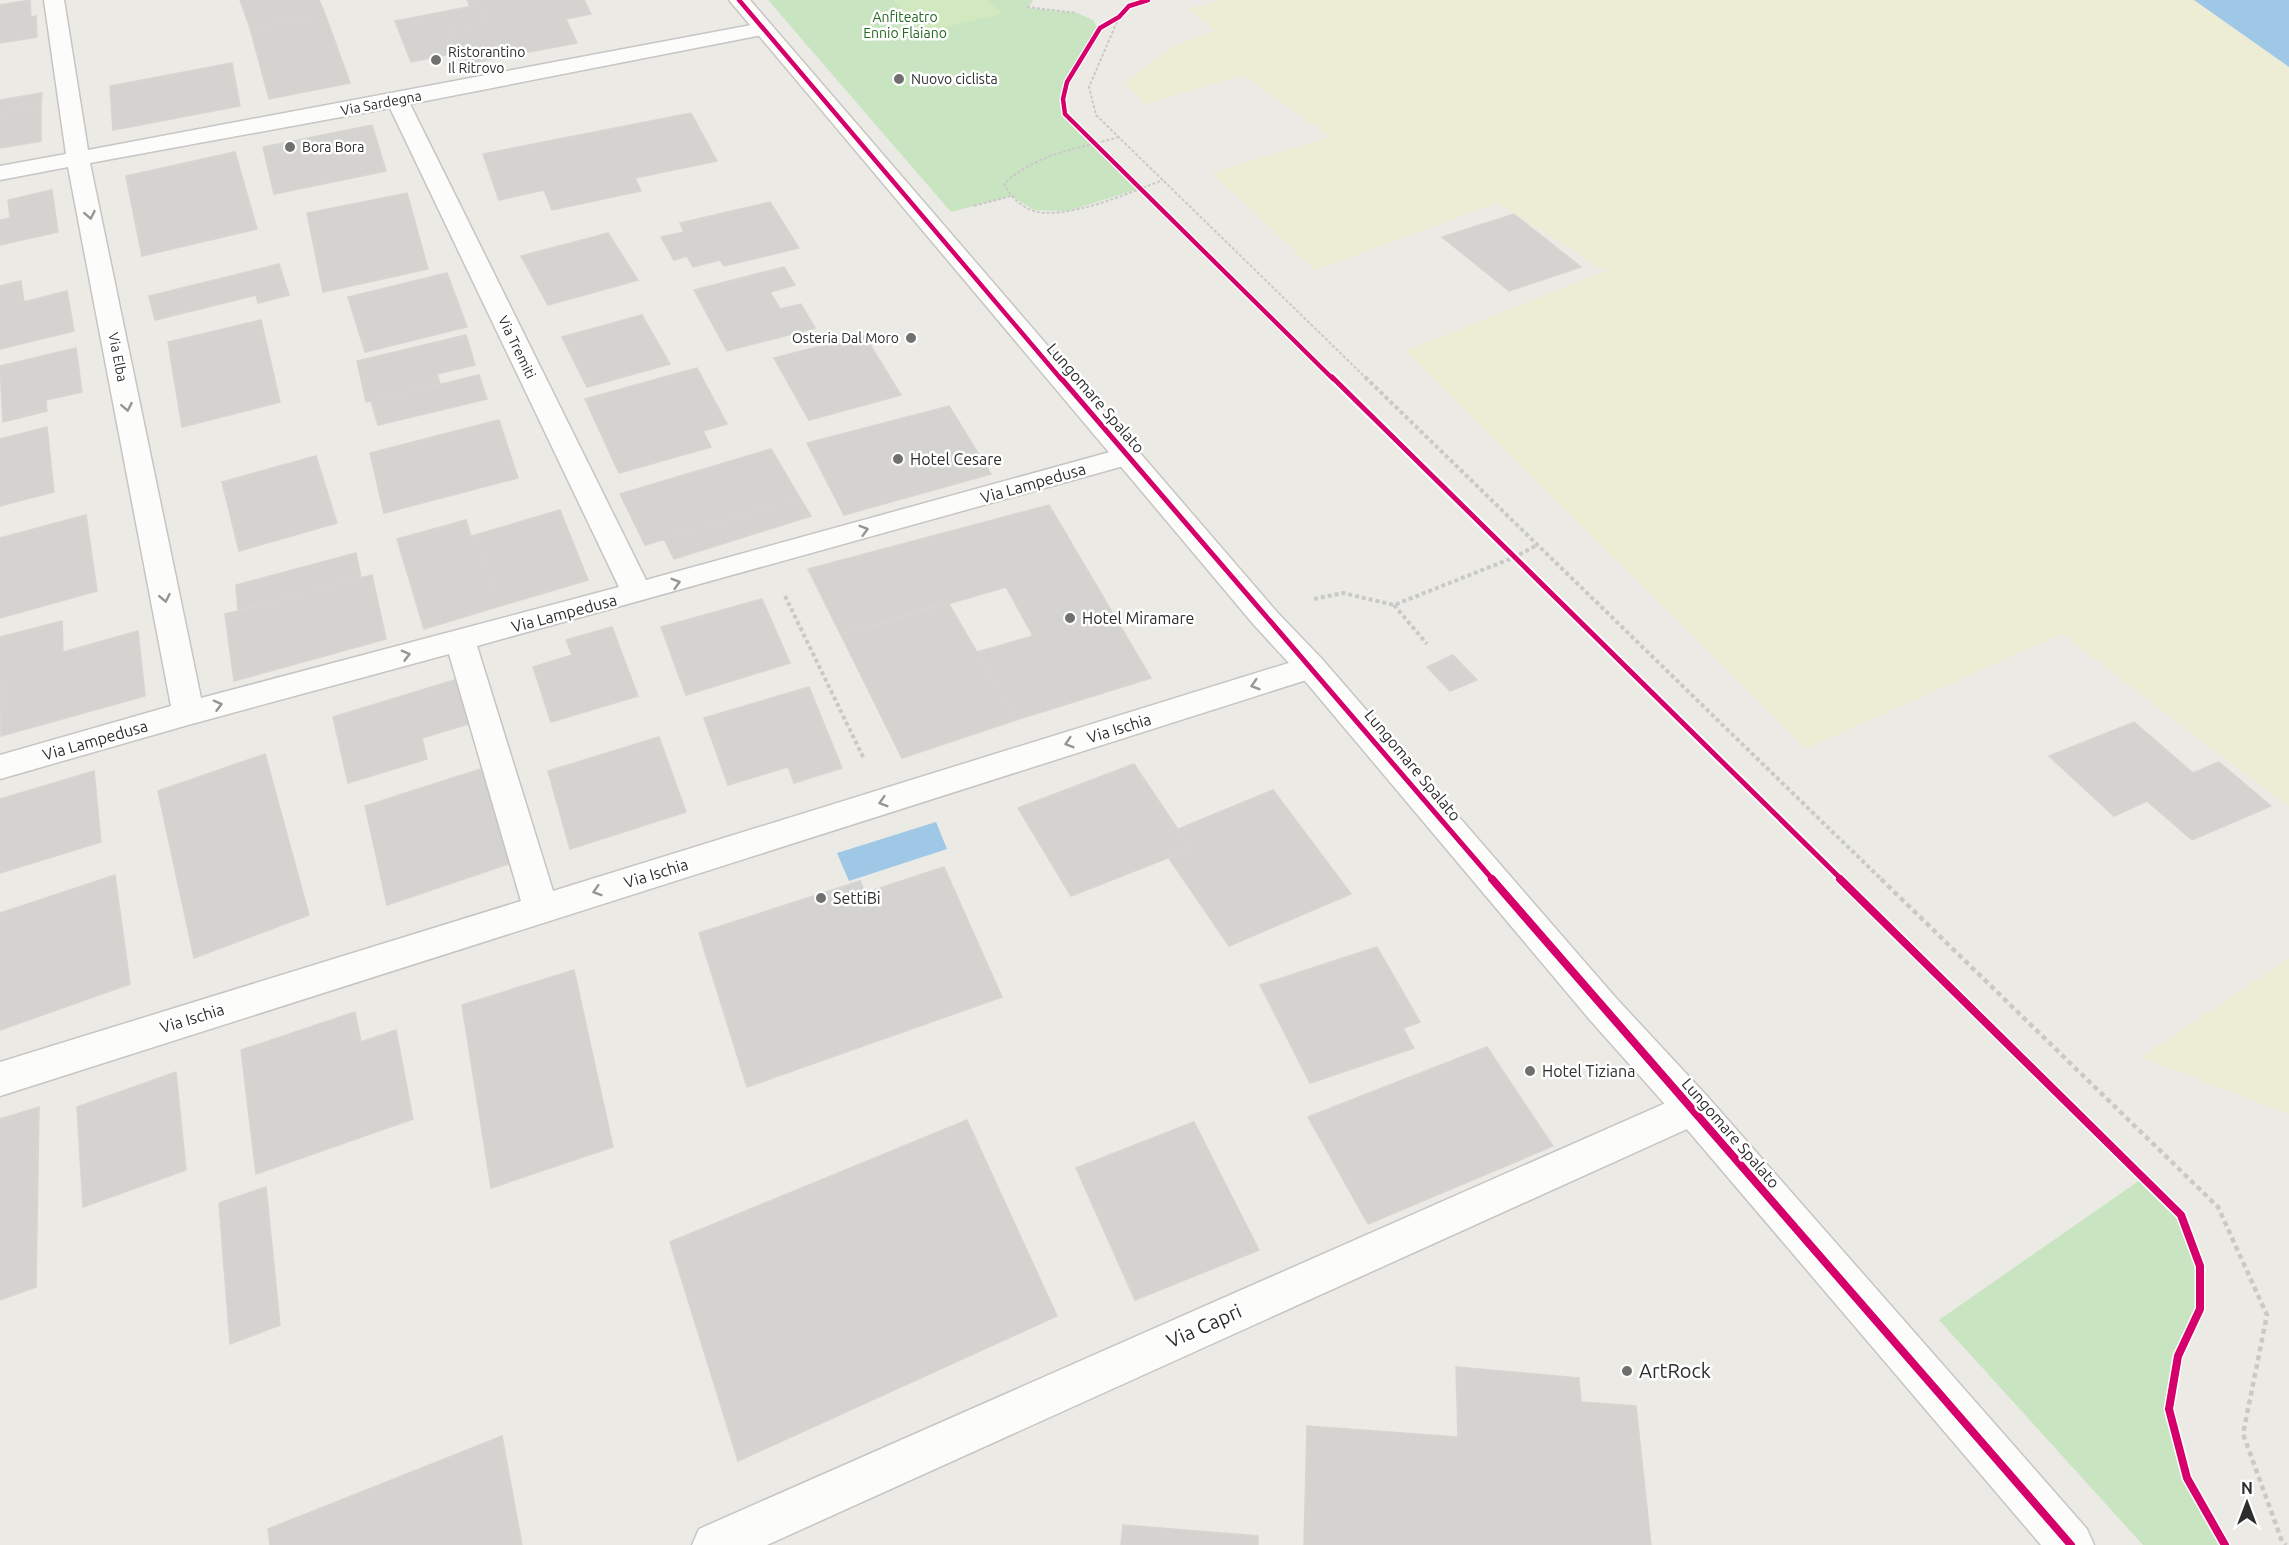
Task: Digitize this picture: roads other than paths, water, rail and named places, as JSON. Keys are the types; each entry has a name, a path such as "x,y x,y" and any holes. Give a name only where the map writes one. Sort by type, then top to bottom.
{"street":[{"name":"Via Elba","path":"54,0 78,158 188,713"},
{"name":"Lungomare Spalato","path":"739,0 1265,618 1311,667 1603,1009 1693,1108 2071,1545"},
{"name":"Via Sardegna","path":"0,173 397,100 762,29"},
{"name":"Via Tremiti","path":"397,100 637,593"},
{"name":"Via Lampedusa","path":"0,767 188,713 637,593 1128,456"},
{"path":"460,640 541,909"},
{"name":"Via Ischia","path":"0,1079 1311,667"},
{"name":"Via Capri","path":"715,1545 1693,1108"}],"water":[{"path":"2194,0 2289,0 2289,67"},
{"path":"936,822 947,849 849,881 837,853"}],"place":[{"name":"Ristorantino Il Ritrovo","path":"436,60"},
{"name":"Nuovo ciclista","path":"899,79"},
{"name":"Bora Bora","path":"290,147"},
{"name":"Osteria Dal Moro","path":"911,338"},
{"name":"Hotel Cesare","path":"898,459"},
{"name":"Hotel Miramare","path":"1070,618"},
{"name":"SettiBi","path":"821,898"},
{"name":"Hotel Tiziana","path":"1530,1071"},
{"name":"ArtRock","path":"1627,1371"}],"park label":[{"name":"Anfiteatro Ennio Flaiano","path":"905,26"}]}
